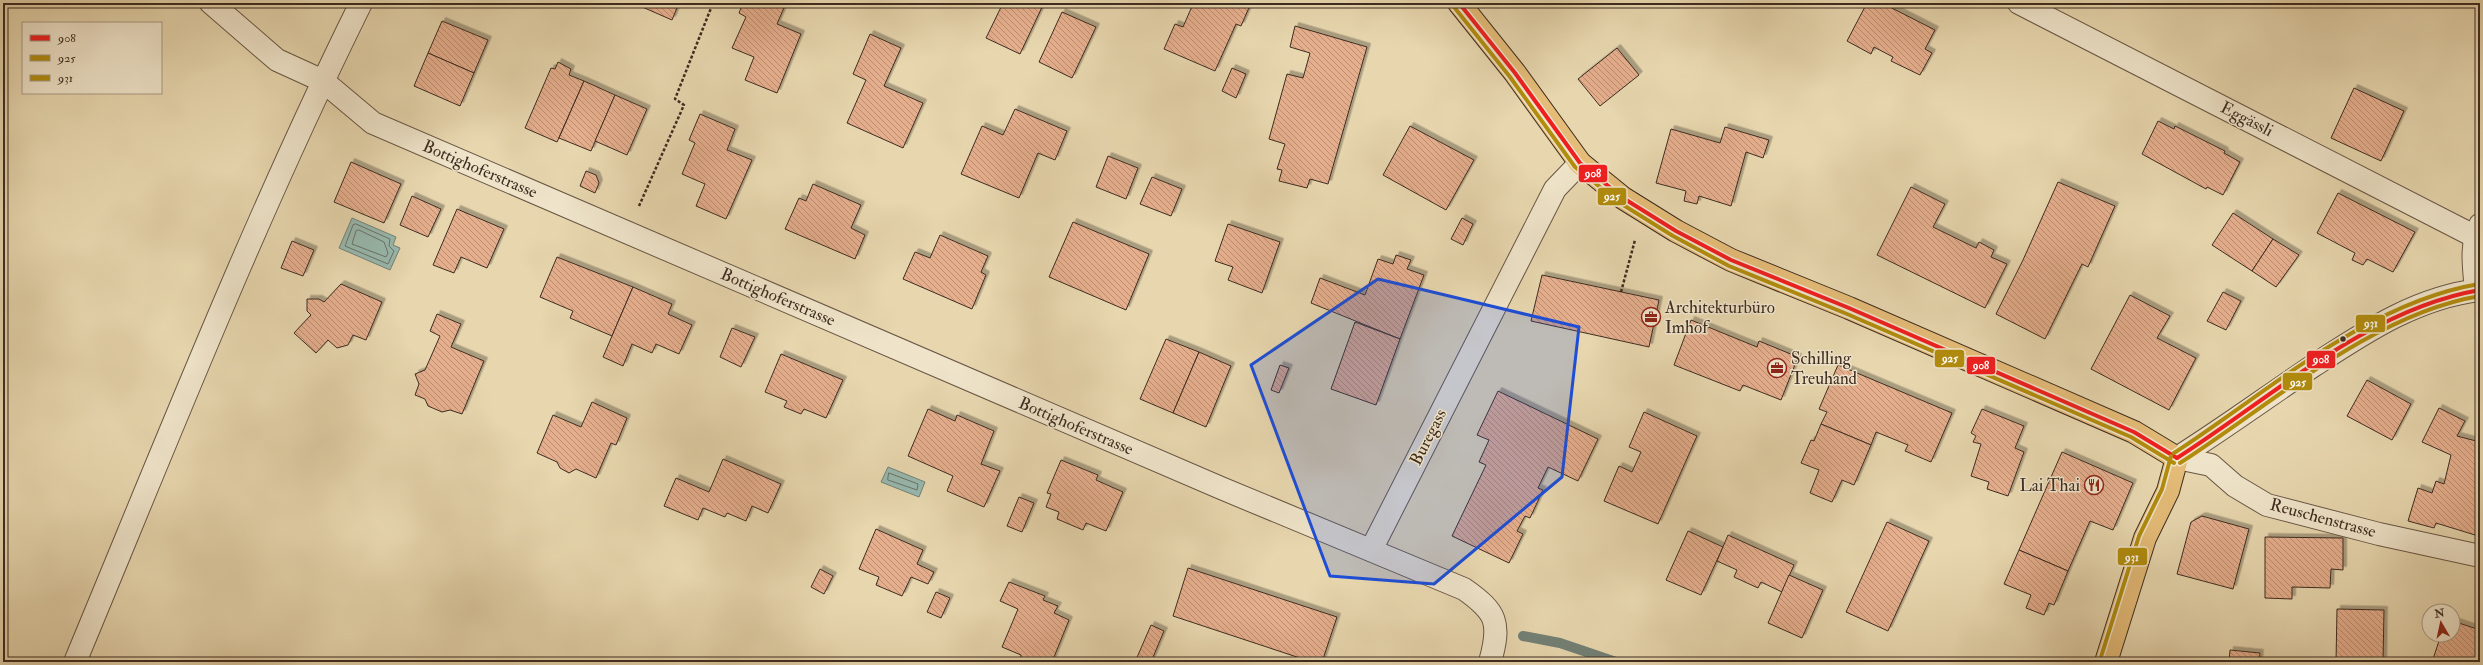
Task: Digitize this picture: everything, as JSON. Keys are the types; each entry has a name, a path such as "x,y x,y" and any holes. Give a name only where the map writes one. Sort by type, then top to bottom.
{"main road":[{"path":"1459,3 1515,73 1580,163 1623,198 1676,231 1731,260 1849,308 2134,432 2177,458 2168,491 2145,538 2106,662"}],"street":[{"name":"Bottighoferstrasse","path":"211,3 277,60 323,81 373,123 1200,479 1371,550"},
{"path":"75,662 199,366 323,81 361,3"},
{"name":"Eggässli","path":"2019,3 2477,231"},
{"name":"Buregass","path":"1371,550 1555,189 1580,163"},
{"path":"2177,458 2346,345 2385,322 2434,299 2478,290 2474,266 2477,231"},
{"name":"Reuschenstrasse","path":"2177,458 2211,466 2235,486 2267,504 2379,534 2480,556"},
{"path":"1371,550 1464,589 1488,606 1494,618 1495,633 1490,662"}],"path":[{"path":"627,232 684,104 675,99 713,3"},
{"path":"1621,292 1636,238"}],"highlighted area":[{"path":"1378,279 1579,327 1562,477 1434,584 1330,576 1251,365"}],"water":[{"path":"352,218 396,237 393,245 400,248 390,270 339,248"},
{"path":"888,467 925,482 919,497 881,482"}],"building":[{"path":"632,3 641,3 640,6"},
{"path":"641,3 679,3 672,20 640,6"},
{"path":"743,3 786,3 777,24 801,34 777,93 745,80 754,57 732,48 746,17 739,13"},
{"path":"1003,3 1044,3 1020,54 986,38"},
{"path":"1190,3 1251,3 1241,26 1236,24 1215,71 1164,49 1175,24 1183,27 1193,4"},
{"path":"1328,3 1346,3 1345,7"},
{"path":"1867,3 1882,3 1935,30 1925,49 1932,53 1920,75 1891,61 1893,57 1874,47 1871,54 1847,41"},
{"path":"1062,12 1096,27 1072,78 1039,62"},
{"path":"442,21 488,40 474,73 428,53"},
{"path":"1295,26 1367,47 1328,184 1310,179 1307,188 1279,181 1282,170 1277,169 1285,144 1269,139 1287,74 1303,78 1310,53 1290,47"},
{"path":"870,34 901,48 884,86 923,103 903,148 847,123 866,80 853,74"},
{"path":"1617,48 1639,75 1600,106 1578,79"},
{"path":"428,53 474,73 460,106 414,86"},
{"path":"558,62 571,69 569,75 584,81 557,142 525,128 551,68 555,69"},
{"path":"1232,68 1246,74 1236,98 1222,91"},
{"path":"584,81 615,95 591,151 559,138"},
{"path":"2354,88 2404,111 2381,161 2331,138"},
{"path":"615,95 647,109 627,155 595,141"},
{"path":"1015,109 1067,131 1055,160 1038,153 1019,198 961,174 982,126 1003,135"},
{"path":"700,114 735,129 727,150 752,160 726,219 696,206 705,184 682,174 695,143 689,140"},
{"path":"2158,121 2174,129 2175,126 2225,151 2224,153 2240,162 2223,195 2207,187 2206,189 2142,154"},
{"path":"1410,126 1474,160 1446,210 1383,175"},
{"path":"1725,127 1769,140 1763,158 1746,152 1731,206 1699,196 1697,204 1684,201 1686,191 1656,183 1671,129 1720,143"},
{"path":"1108,156 1138,168 1126,199 1096,187"},
{"path":"351,162 401,184 384,223 334,202"},
{"path":"586,171 596,175 599,183 595,193 580,186"},
{"path":"1152,177 1182,189 1171,216 1140,204"},
{"path":"2058,182 2115,206 2088,267 2082,264 2045,339 1996,314 2023,260"},
{"path":"813,184 861,205 851,228 865,235 855,259 785,229 799,198 806,201"},
{"path":"1911,187 1945,204 1933,227 1976,248 1979,242 1994,250 1991,257 2007,264 1985,308 1877,255"},
{"path":"2338,193 2415,232 2393,272 2367,259 2363,265 2352,260 2355,253 2317,233"},
{"path":"412,196 441,209 428,237 400,225"},
{"path":"457,209 504,229 487,268 461,257 454,273 433,265"},
{"path":"2233,213 2273,239 2252,271 2212,245"},
{"path":"1462,218 1473,224 1463,245 1451,239"},
{"path":"1073,222 1149,254 1126,310 1049,277"},
{"path":"1228,224 1280,242 1262,293 1228,280 1233,267 1215,261"},
{"path":"940,235 988,256 981,272 986,275 972,309 903,279 915,252 930,258"},
{"path":"2273,239 2299,255 2276,287 2252,271"},
{"path":"292,241 314,250 303,276 281,268"},
{"path":"1396,255 1411,260 1407,269 1424,275 1400,339 1311,303 1320,278 1365,295 1378,259 1393,264"},
{"path":"557,257 633,287 612,336 570,318 573,311 540,297"},
{"path":"1542,275 1659,300 1649,347 1531,321"},
{"path":"341,284 382,302 366,340 353,335 348,345 337,348 328,340 316,353 294,333 311,315 307,311 307,299 319,299 324,302"},
{"path":"633,287 672,304 668,314 692,325 679,354 656,344 652,353 632,344 623,366 603,357"},
{"path":"2223,292 2241,301 2226,330 2207,321"},
{"path":"2130,295 2170,316 2157,338 2196,358 2169,410 2091,369"},
{"path":"437,314 461,324 451,347 484,361 462,414 450,410 442,412 428,406 425,399 415,395 419,384 415,374 425,370 440,336 430,331"},
{"path":"1691,320 1757,347 1759,341 1798,357 1781,400 1743,385 1740,391 1674,365"},
{"path":"1355,322 1400,339 1376,405 1331,389"},
{"path":"732,328 755,337 741,367 720,357"},
{"path":"1166,339 1199,352 1173,413 1140,399"},
{"path":"2480,351 2480,389 2479,389 2476,352"},
{"path":"1199,352 1231,366 1206,427 1173,413"},
{"path":"781,354 843,380 826,418 804,409 801,414 784,407 787,401 765,392"},
{"path":"1280,365 1289,368 1279,393 1271,390"},
{"path":"1838,365 1952,413 1931,462 1905,451 1908,445 1876,432 1871,445 1821,424 1827,412 1819,409"},
{"path":"2367,380 2411,404 2392,440 2347,416"},
{"path":"1498,391 1598,439 1578,481 1548,467 1538,488 1543,490 1530,518 1525,516 1517,531 1523,534 1509,563 1452,536 1486,465 1479,462 1489,440 1477,435"},
{"path":"592,402 627,418 616,445 611,443 596,478 576,469 569,473 560,468 557,462 537,453 553,415 581,427"},
{"path":"2439,408 2465,421 2457,436 2480,442 2480,515 2475,535 2436,523 2434,528 2408,521 2418,488 2432,493 2436,481 2444,484 2451,455 2422,442"},
{"path":"928,409 955,421 957,415 994,431 981,464 1000,471 984,507 947,491 953,476 908,456"},
{"path":"1982,409 2024,426 2015,448 2024,452 2008,496 1987,489 1989,482 1971,476 1981,444 1973,442 1976,436 1971,433"},
{"path":"1644,412 1697,436 1658,524 1604,501 1619,466 1632,472 1641,452 1629,447"},
{"path":"1821,424 1871,445 1854,485 1842,480 1832,502 1810,493 1819,470 1801,463 1811,440 1814,441"},
{"path":"2062,452 2133,483 2113,530 2090,521 2068,571 2019,550"},
{"path":"723,459 781,484 768,513 752,506 746,521 727,513 725,517 703,508 698,520 664,506 676,478 709,492"},
{"path":"1061,460 1098,475 1096,480 1123,492 1106,531 1086,523 1083,530 1057,519 1059,512 1046,507 1051,494 1047,493"},
{"path":"1019,497 1034,503 1022,532 1007,526"},
{"path":"2202,516 2249,529 2233,589 2177,574 2191,522"},
{"path":"1887,522 1929,541 1888,631 1846,612"},
{"path":"876,529 923,550 917,564 934,572 928,584 911,577 902,596 876,585 879,577 859,569"},
{"path":"1688,531 1723,547 1701,595 1666,580"},
{"path":"1728,535 1794,565 1782,592 1761,582 1758,588 1734,577 1737,570 1717,561"},
{"path":"2265,537 2343,538 2343,570 2331,569 2330,588 2292,587 2292,599 2265,598"},
{"path":"2019,550 2068,571 2054,605 2049,603 2044,615 2026,608 2031,595 2004,584"},
{"path":"1188,568 1337,617 1322,662 1312,662 1173,616"},
{"path":"820,569 833,576 824,594 811,587"},
{"path":"1789,575 1823,590 1802,638 1768,623"},
{"path":"1009,582 1045,596 1043,600 1058,606 1054,613 1069,620 1052,662 1020,662 1021,655 1002,647 1018,609 1000,601"},
{"path":"936,592 950,598 941,618 927,612"},
{"path":"2337,609 2384,610 2383,662 2336,662"},
{"path":"2461,624 2480,630 2480,662 2432,662 2438,643 2461,643"},
{"path":"1151,625 1164,631 1151,662 1135,662"},
{"path":"2230,650 2260,653 2259,662 2229,662"}],"waterway":[{"path":"1523,636 1560,643 1616,662"}],"transit line":[{"name":"908","path":"1459,3 1515,73 1580,163 1623,198 1676,231 1731,260 1849,308 2134,432 2177,458"},
{"name":"925","path":"1454,7 1510,77 1575,167 1620,203 1673,236 1729,266 1847,314 2131,437 2174,463"},
{"name":"931","path":"2174,453 2319,353 2358,330 2397,310 2437,294 2479,284"},
{"name":"908","path":"2177,458 2285,383 2360,336 2399,316 2439,300 2480,290"},
{"name":"925","path":"2180,463 2324,364 2362,341 2400,321 2440,306 2480,296"},
{"name":"931","path":"2100,660 2139,536 2162,489 2171,456"}],"place":[{"name":"Architekturbüro Imhof","path":"1651,317"},
{"name":"Schilling Treuhand","path":"1777,368"},
{"name":"Lai Thai","path":"2094,485"}]}
